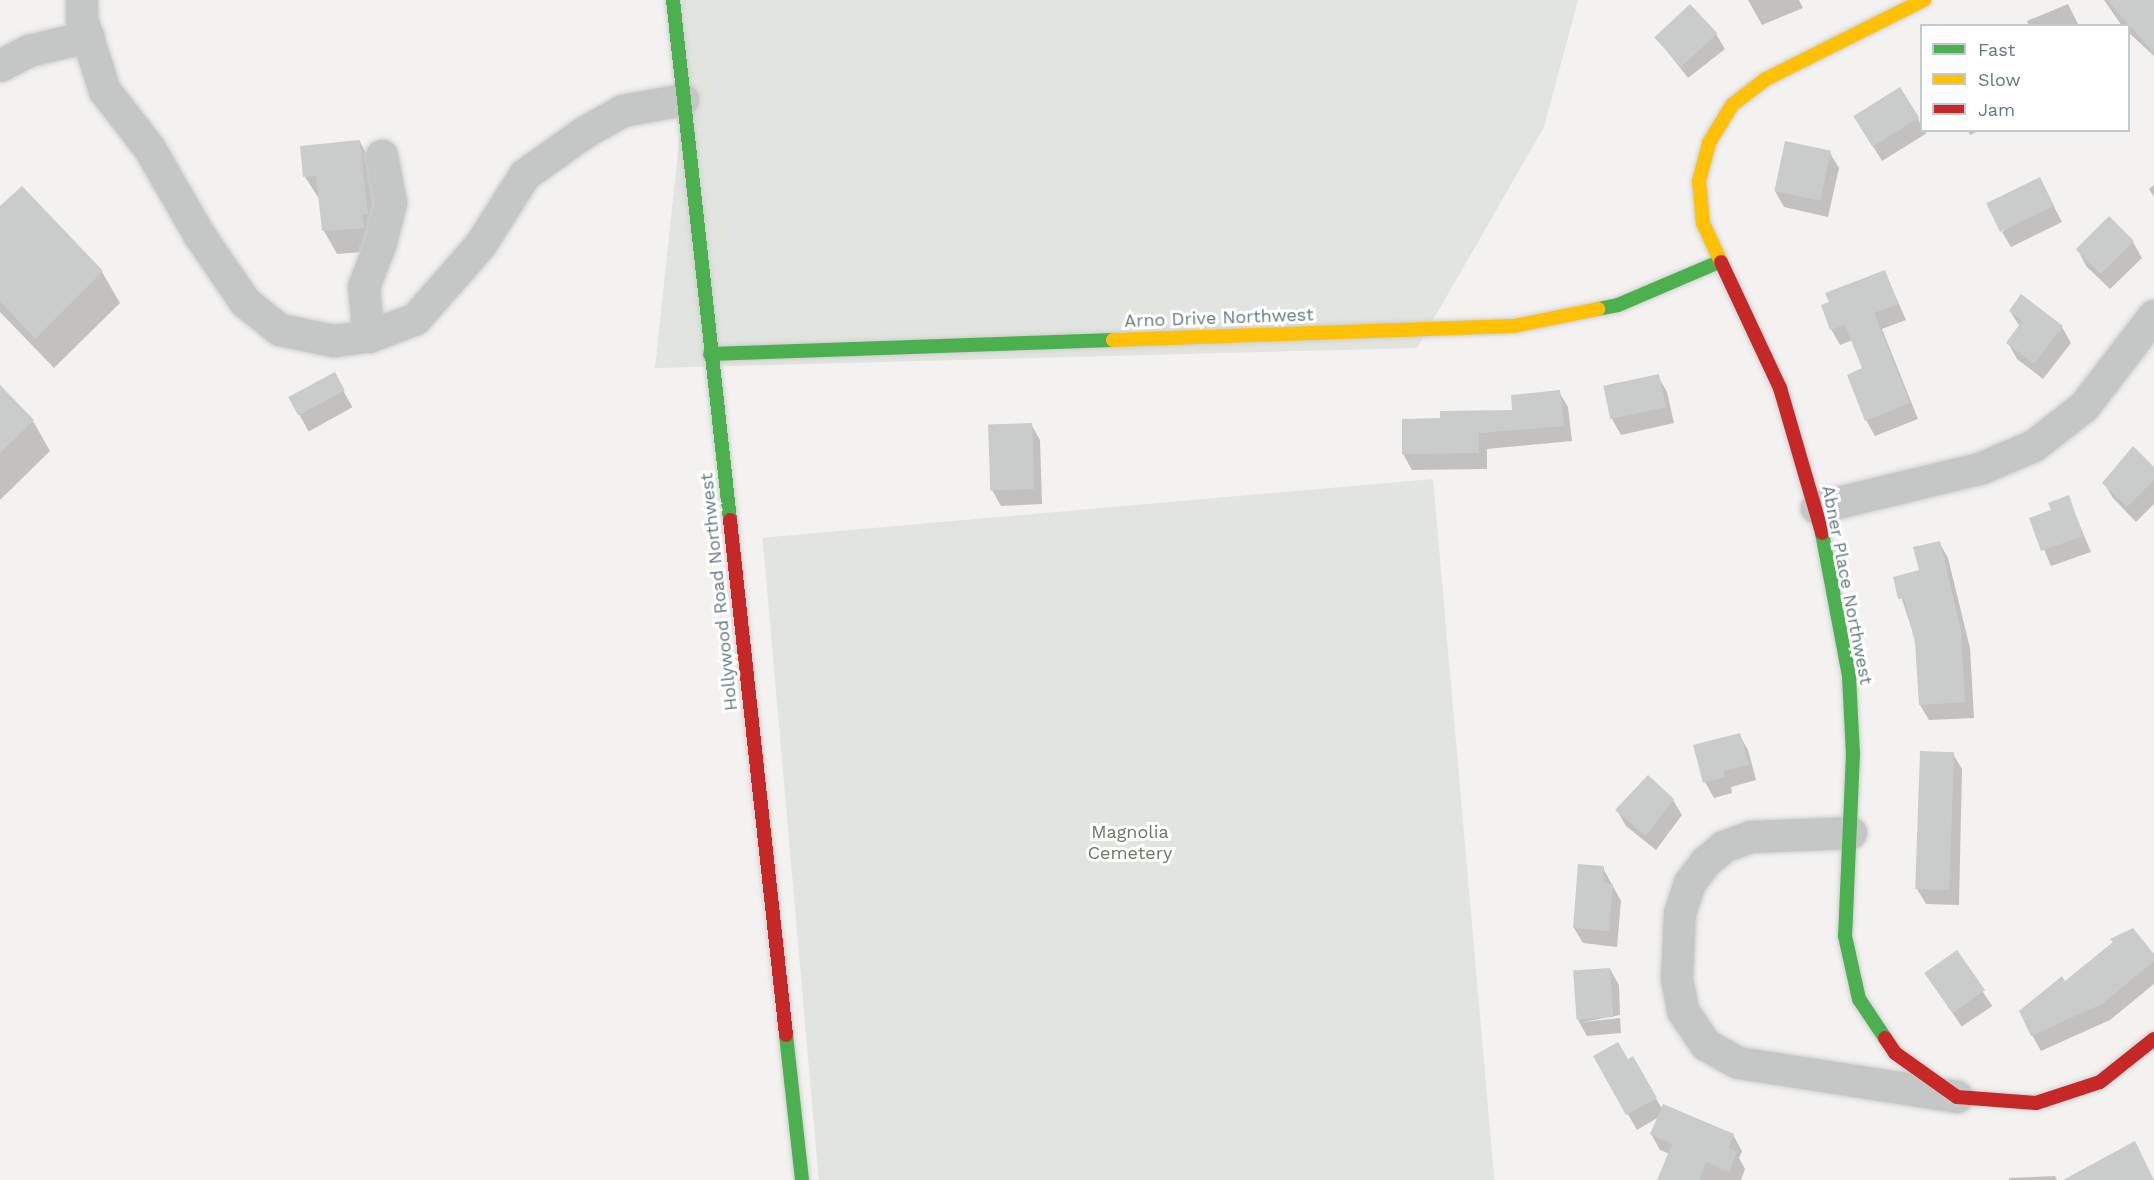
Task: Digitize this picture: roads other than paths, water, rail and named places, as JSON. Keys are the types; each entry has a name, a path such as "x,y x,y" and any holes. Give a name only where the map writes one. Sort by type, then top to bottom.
{"street":[{"path":"82,0 88,37 105,91 150,149 200,236 245,302 280,330 334,341 369,337 416,319 480,246 525,175 623,111 683,100"},
{"name":"Hollywood Road Northwest","path":"673,0 802,1180"},
{"name":"Abner Place Northwest","path":"1924,0 1766,80 1732,105 1709,143 1699,181 1702,223 1780,388 1817,508 1849,676 1853,754 1845,936 1859,999 1895,1053 1957,1097"},
{"path":"0,66 28,51 88,37"},
{"path":"369,337 364,287 381,243 391,202 382,156"},
{"name":"Arno Drive Northwest","path":"710,354 1514,326 1618,305 1719,262"},
{"path":"1817,508 1980,469 2034,446 2084,407 2154,316"},
{"path":"1851,832 1751,837 1724,847 1706,862 1690,883 1680,913 1677,979 1683,1011 1706,1045 1738,1063 1957,1097 2036,1103 2100,1082 2154,1039"}],"park label":[{"name":"Magnolia Cemetery","path":"1130,843"}]}
